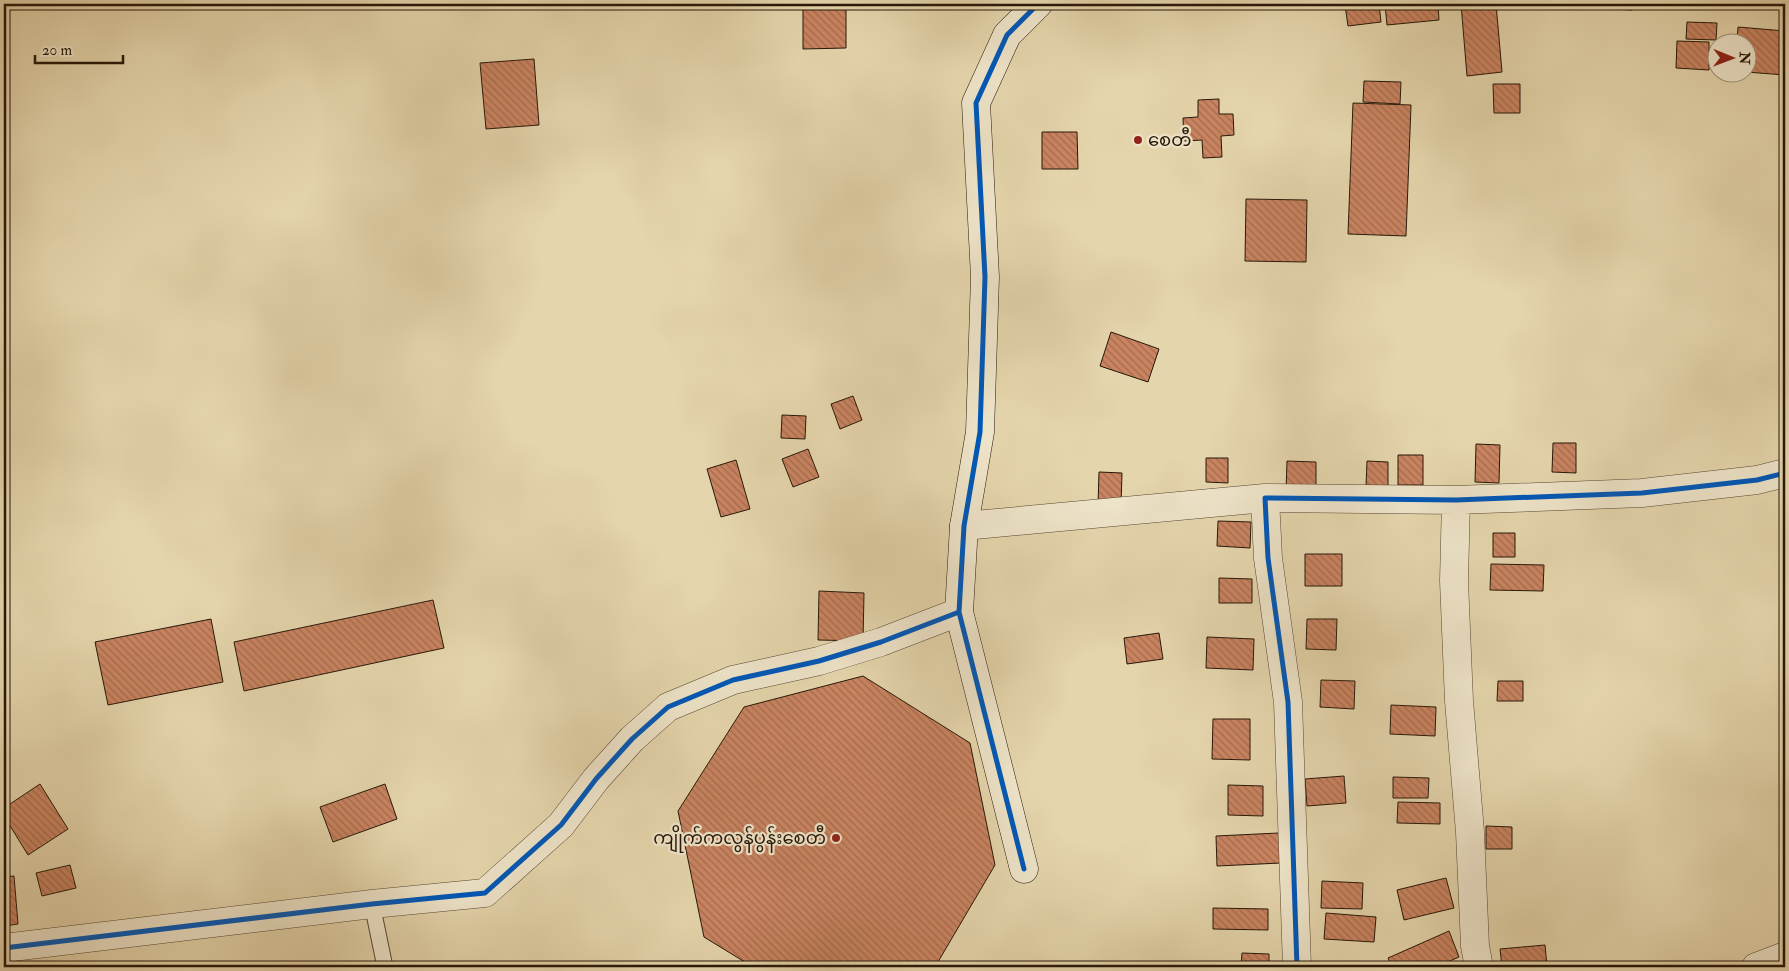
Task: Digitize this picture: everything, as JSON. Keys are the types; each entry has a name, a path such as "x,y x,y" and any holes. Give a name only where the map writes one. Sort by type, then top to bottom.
{"street":[{"path":"1024,869 958,612 964,526 980,432 985,277 976,103 1007,35 1038,4"},
{"path":"964,526 1265,498 1456,500 1642,493 1757,480 1785,474"},
{"path":"1265,498 1268,558 1288,702 1297,967"},
{"path":"1456,500 1454,581 1459,701 1470,832 1475,946 1478,967"},
{"path":"4,948 372,904 485,893 561,824 596,779 632,739 668,707 732,680 819,661 881,642 958,612"},
{"path":"1756,967 1785,956"}],"lane":[{"path":"372,904 385,967"}],"building":[{"path":"1379,4 1381,22 1348,26 1345,5"},
{"path":"1385,4 1438,4 1439,20 1387,25"},
{"path":"1461,4 1496,4 1502,72 1467,76"},
{"path":"1592,4 1632,4 1632,10 1591,8"},
{"path":"803,7 846,7 846,48 803,49"},
{"path":"1687,22 1717,23 1716,32 1706,32 1706,40 1686,39"},
{"path":"1738,27 1785,31 1785,75 1756,73 1756,32 1738,32"},
{"path":"1677,41 1706,42 1706,70 1676,68"},
{"path":"534,59 539,125 486,129 480,63"},
{"path":"1364,81 1401,82 1400,104 1363,102"},
{"path":"1493,84 1520,84 1520,113 1494,113"},
{"path":"1219,99 1219,114 1233,114 1234,135 1221,136 1222,157 1203,158 1202,140 1184,141 1183,118 1198,117 1198,100"},
{"path":"1353,103 1411,105 1406,236 1348,234"},
{"path":"1042,132 1077,132 1078,169 1042,169"},
{"path":"1246,199 1307,200 1306,262 1245,261"},
{"path":"1111,332 1159,349 1148,382 1100,366"},
{"path":"853,396 862,420 840,429 831,404"},
{"path":"782,415 806,416 805,439 781,438"},
{"path":"1553,443 1576,443 1576,473 1552,472"},
{"path":"1476,444 1500,445 1499,483 1475,482"},
{"path":"808,449 819,477 793,487 782,459"},
{"path":"1398,455 1423,455 1423,485 1398,485"},
{"path":"1206,458 1228,458 1228,483 1206,482"},
{"path":"736,460 750,509 721,517 707,469"},
{"path":"1287,461 1316,462 1316,492 1286,491"},
{"path":"1367,461 1388,462 1388,487 1366,487"},
{"path":"1099,472 1122,473 1121,505 1098,505"},
{"path":"1218,521 1251,522 1250,548 1217,546"},
{"path":"1493,533 1515,533 1515,557 1493,557"},
{"path":"1305,554 1342,554 1342,586 1305,586"},
{"path":"1491,564 1544,565 1543,591 1490,590"},
{"path":"1219,578 1252,579 1252,603 1219,603"},
{"path":"819,591 864,593 863,641 818,640"},
{"path":"433,600 444,648 244,691 234,642"},
{"path":"211,619 223,682 108,705 95,642"},
{"path":"1307,619 1337,619 1336,650 1306,649"},
{"path":"1159,633 1163,659 1127,664 1124,638"},
{"path":"1207,637 1254,639 1253,670 1206,668"},
{"name":"ကျိုက်ကလွန်ပွန်းစေတီ","path":"863,676 970,743 995,865 935,967 753,967 704,937 678,811 744,707"},
{"path":"1321,680 1355,681 1354,709 1320,707"},
{"path":"1498,681 1523,681 1523,701 1497,701"},
{"path":"1391,705 1436,707 1435,736 1390,734"},
{"path":"1213,719 1250,719 1250,760 1212,759"},
{"path":"1344,776 1346,803 1307,806 1305,779"},
{"path":"1393,777 1429,778 1428,798 1393,798"},
{"path":"40,784 68,829 28,855 4,816 4,808"},
{"path":"385,784 397,819 333,842 320,807"},
{"path":"1228,785 1263,786 1263,816 1228,815"},
{"path":"1398,802 1440,803 1440,824 1397,823"},
{"path":"1486,826 1512,827 1512,849 1486,849"},
{"path":"1279,833 1281,863 1217,866 1216,836"},
{"path":"70,865 76,888 42,896 36,873"},
{"path":"14,876 18,924 4,926 4,877"},
{"path":"1446,878 1454,908 1404,920 1397,890"},
{"path":"1322,881 1363,883 1362,909 1321,908"},
{"path":"1213,908 1268,909 1268,930 1213,929"},
{"path":"1326,913 1376,917 1374,942 1324,939"},
{"path":"1449,931 1459,957 1436,967 1392,967 1388,958"},
{"path":"1545,945 1547,966 1502,967 1500,949"},
{"path":"1242,953 1269,954 1269,967 1241,967"}],"cycle path":[{"path":"1024,869 959,612 964,526 980,432 985,277 976,103 1007,35 1038,4"},
{"path":"1297,967 1288,702 1268,558 1265,498 1456,500 1642,493 1757,480 1785,473"},
{"path":"4,948 372,904 485,893 561,825 596,779 632,739 668,707 733,680 819,661 881,642 959,612"}],"place":[{"name":"စေတီ","path":"1138,140"},
{"name":"ကျိုက်ကလွန်ပွန်းစေတီ","path":"836,838"}]}
